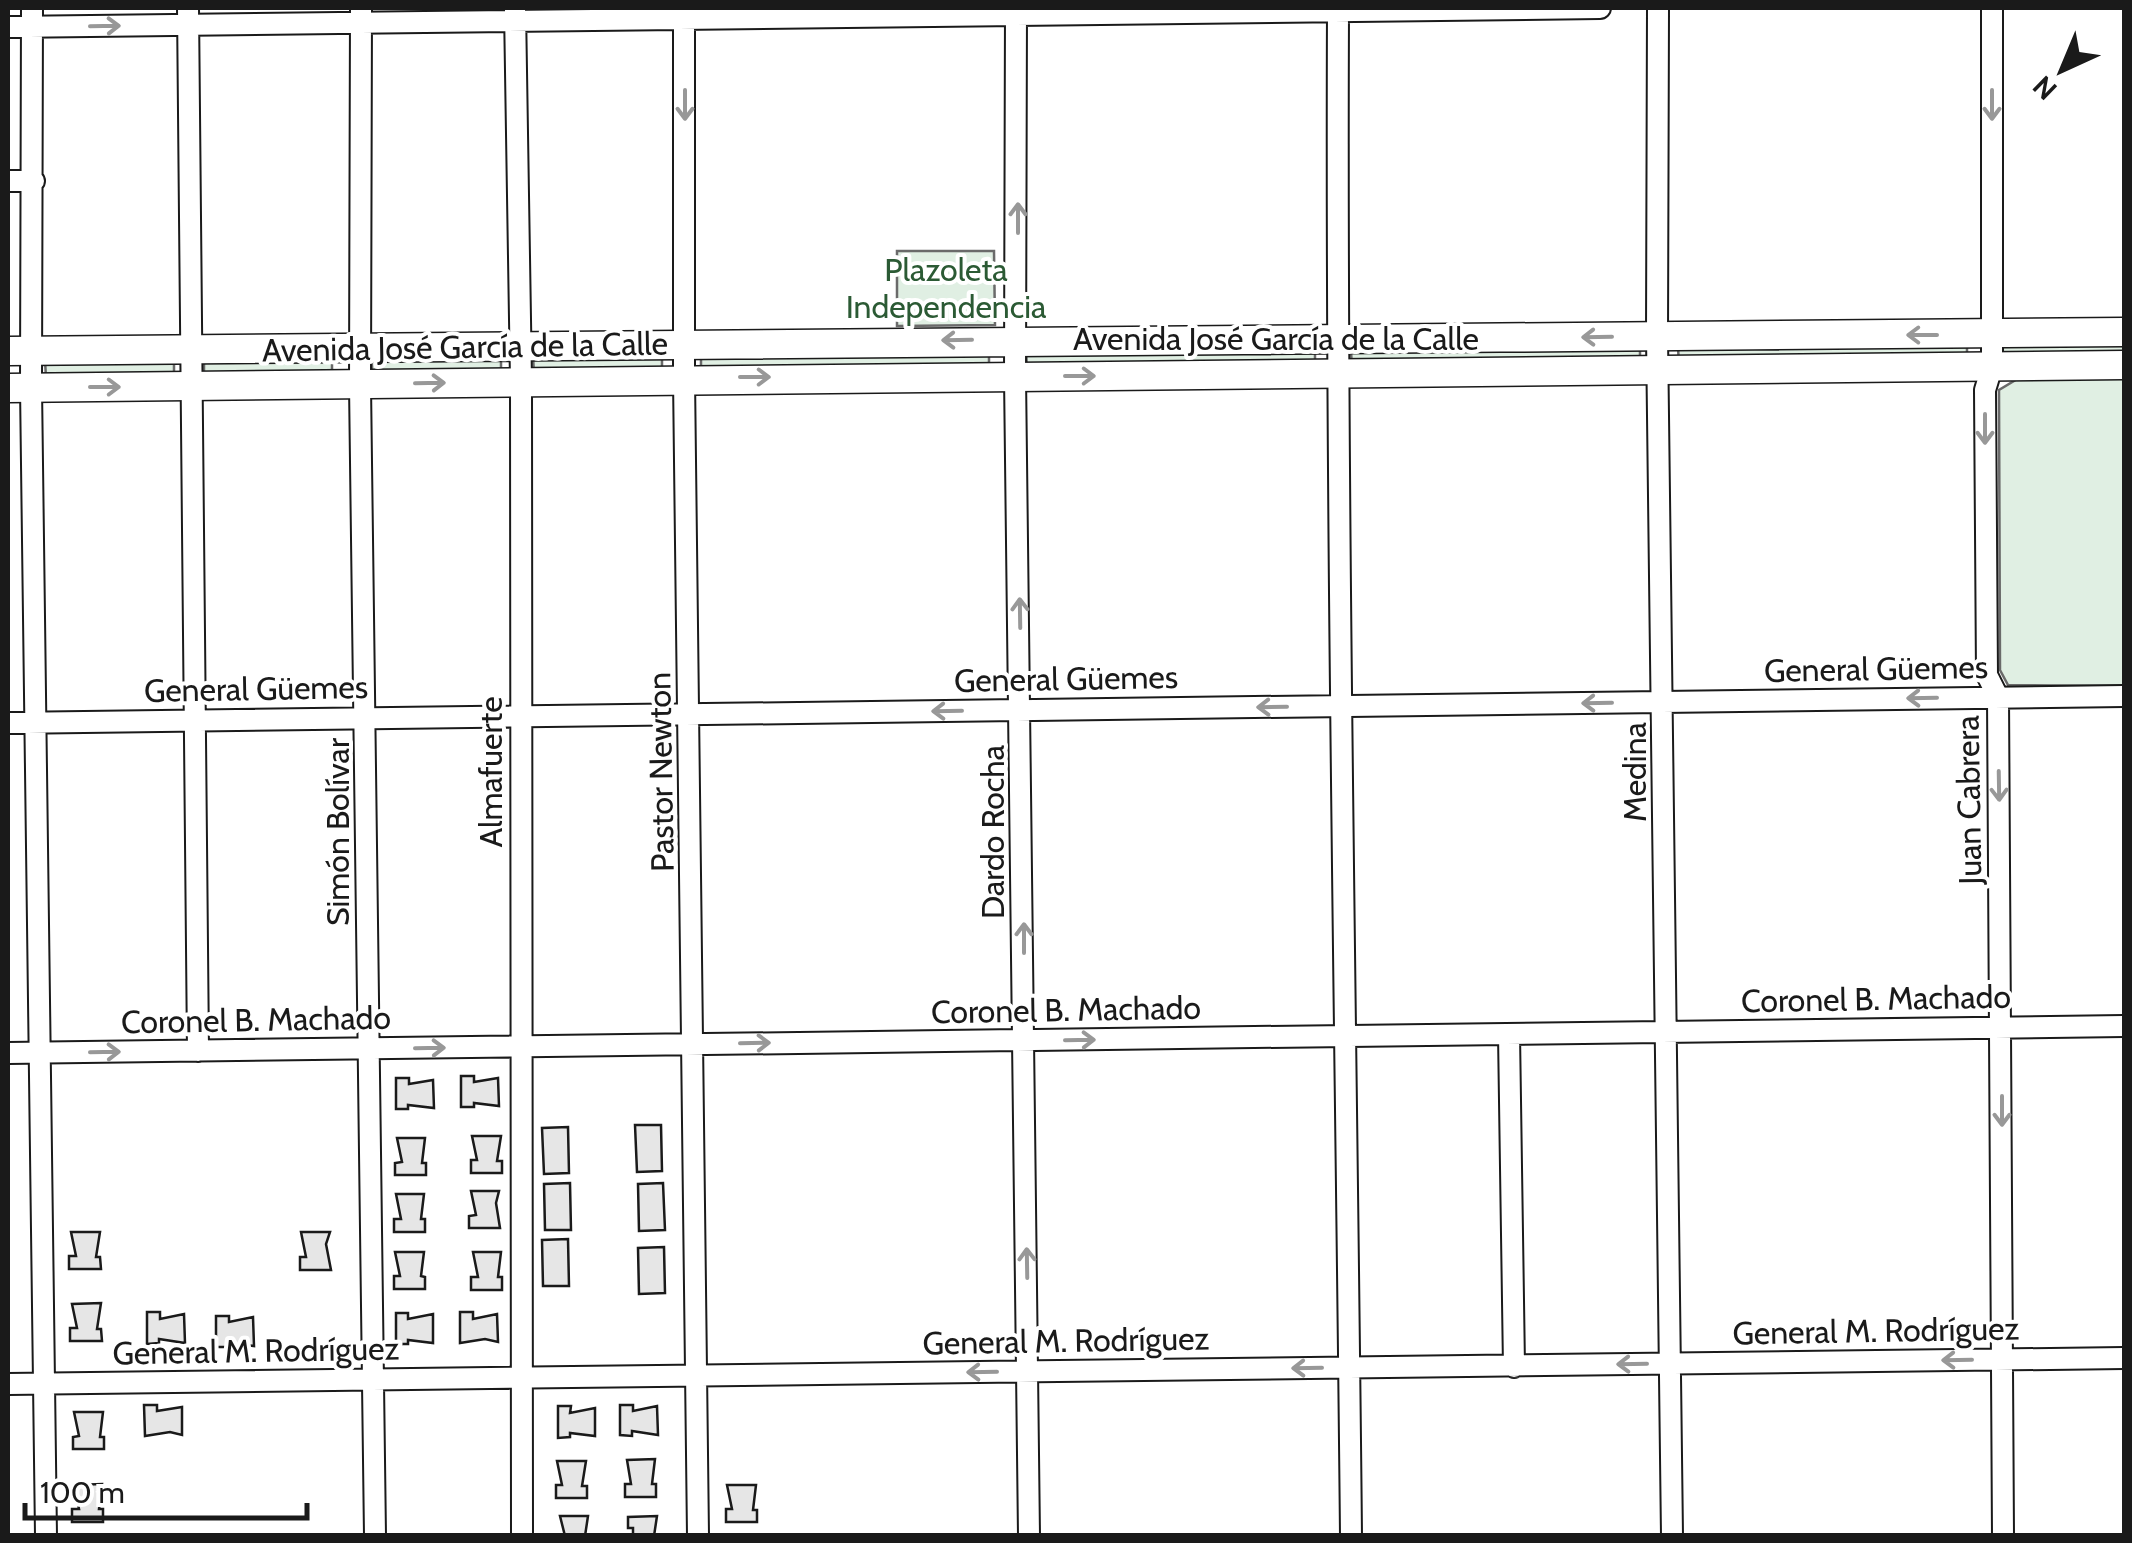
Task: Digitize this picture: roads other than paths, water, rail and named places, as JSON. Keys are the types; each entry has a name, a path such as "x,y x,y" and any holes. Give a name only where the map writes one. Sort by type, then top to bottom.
{"main road":[{"name":"Avenida José García de la Calle","path":"19,351 360,350 1015,339 1336,340 2124,332"},
{"name":"Avenida José García de la Calle","path":"19,388 2124,365"}],"street":[{"path":"8,27 32,17 1600,8"},
{"name":"Medina","path":"1658,8 1657,336 1672,1536"},
{"name":"Juan Cabrera","path":"1992,8 1992,367 1985,390 1987,675 1998,698 2004,1536"},
{"name":"Dardo Rocha","path":"1016,11 1015,376 1029,1536"},
{"path":"1338,11 1335,376 1344,706 1351,1536"},
{"name":"Pastor Newton","path":"684,13 684,378 698,1536"},
{"name":"Almafuerte","path":"514,14 521,381 522,1536"},
{"name":"Simón Bolívar","path":"361,15 360,385 374,1536"},
{"path":"188,16 198,1050"},
{"path":"32,17 34,181 19,388 38,722 46,1536"},
{"path":"8,181 34,181"},
{"name":"General Güemes","path":"8,722 2124,696"},
{"name":"Coronel B. Machado","path":"8,1053 2124,1026"},
{"path":"1509,1034 1514,1368"},
{"name":"General M. Rodríguez","path":"8,1384 2124,1358"}],"park label":[{"name":"Plazoleta Independencia","path":"946,288"}]}
